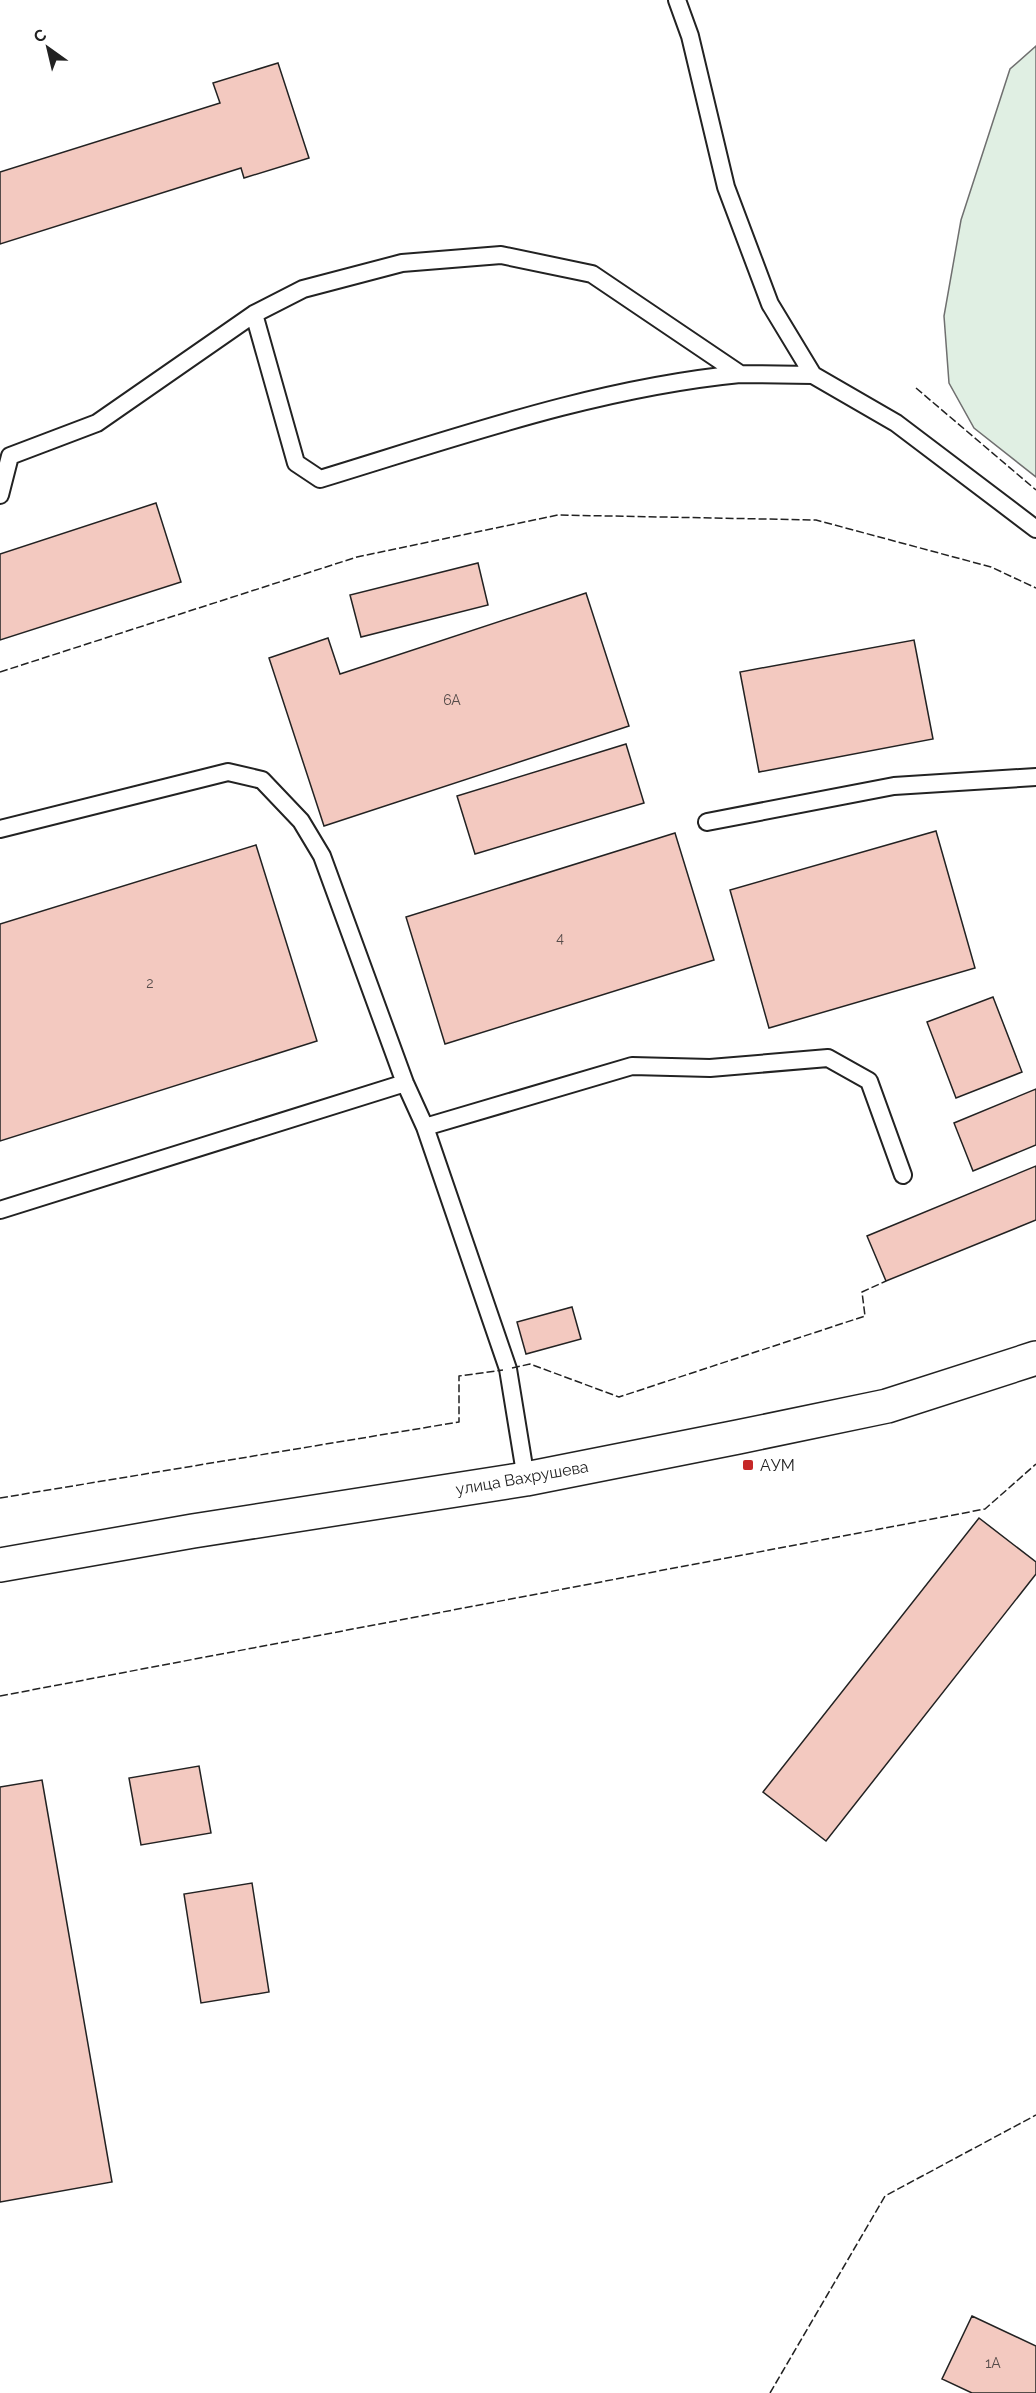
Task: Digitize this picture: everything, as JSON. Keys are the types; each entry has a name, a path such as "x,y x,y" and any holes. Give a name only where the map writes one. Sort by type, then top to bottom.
{"main road":[{"name":"улица Вахрушева","path":"0,1565 193,1531 526,1479 888,1406 1036,1358"}],"lane":[{"path":"677,0 690,36 726,187 770,304 813,375 896,423 1036,529"},
{"path":"0,495 5,456 97,423 254,314 303,289 402,263 501,255 592,274 740,374"},
{"path":"254,314 296,463 320,479 593,398 691,379 740,374 813,375"},
{"path":"0,829 228,772 262,780 302,821 322,856 405,1083 425,1127 508,1369 526,1479"},
{"path":"707,822 894,786 1036,777"},
{"path":"425,1127 632,1066 710,1068 828,1058 869,1081 903,1175"},
{"path":"0,1210 405,1083"}],"green space":[{"path":"1036,46 1036,477 974,428 949,383 944,316 961,220 1010,69"}],"building":[{"path":"278,63 309,158 244,178 241,168 0,244 0,172 220,103 213,83"},
{"path":"156,503 181,582 0,640 0,554"},
{"path":"478,563 488,605 361,637 350,595"},
{"path":"586,593 629,726 324,826 269,658 328,638 340,674"},
{"path":"914,640 933,739 759,772 740,672"},
{"path":"626,744 644,803 475,854 457,796"},
{"path":"936,831 975,968 769,1028 730,890"},
{"path":"675,833 714,960 445,1044 406,917"},
{"path":"256,845 317,1041 0,1141 0,924"},
{"path":"993,997 1022,1072 956,1098 927,1022"},
{"path":"1036,1089 1036,1145 973,1171 954,1123"},
{"path":"1036,1166 1036,1220 886,1281 867,1236"},
{"path":"572,1307 581,1339 526,1354 517,1322"},
{"path":"979,1518 1036,1562 1036,1574 826,1841 763,1792"},
{"path":"199,1766 211,1833 141,1845 129,1778"},
{"path":"42,1780 112,2182 0,2202 0,1787"},
{"path":"252,1883 269,1992 201,2003 184,1894"},
{"path":"972,2316 1036,2346 1036,2393 972,2393 942,2379"}],"fence":[{"path":"916,388 1036,490"},
{"path":"0,672 357,557 558,515 816,520 991,567 1036,588"},
{"path":"512,1368 530,1364 619,1397 865,1316 862,1292 886,1281"},
{"path":"0,1498 459,1422 459,1376 503,1370"},
{"path":"0,1696 985,1509 1036,1464"},
{"path":"770,2393 885,2196 1036,2115"}],"place":[{"name":"АУМ","path":"748,1465"}]}
